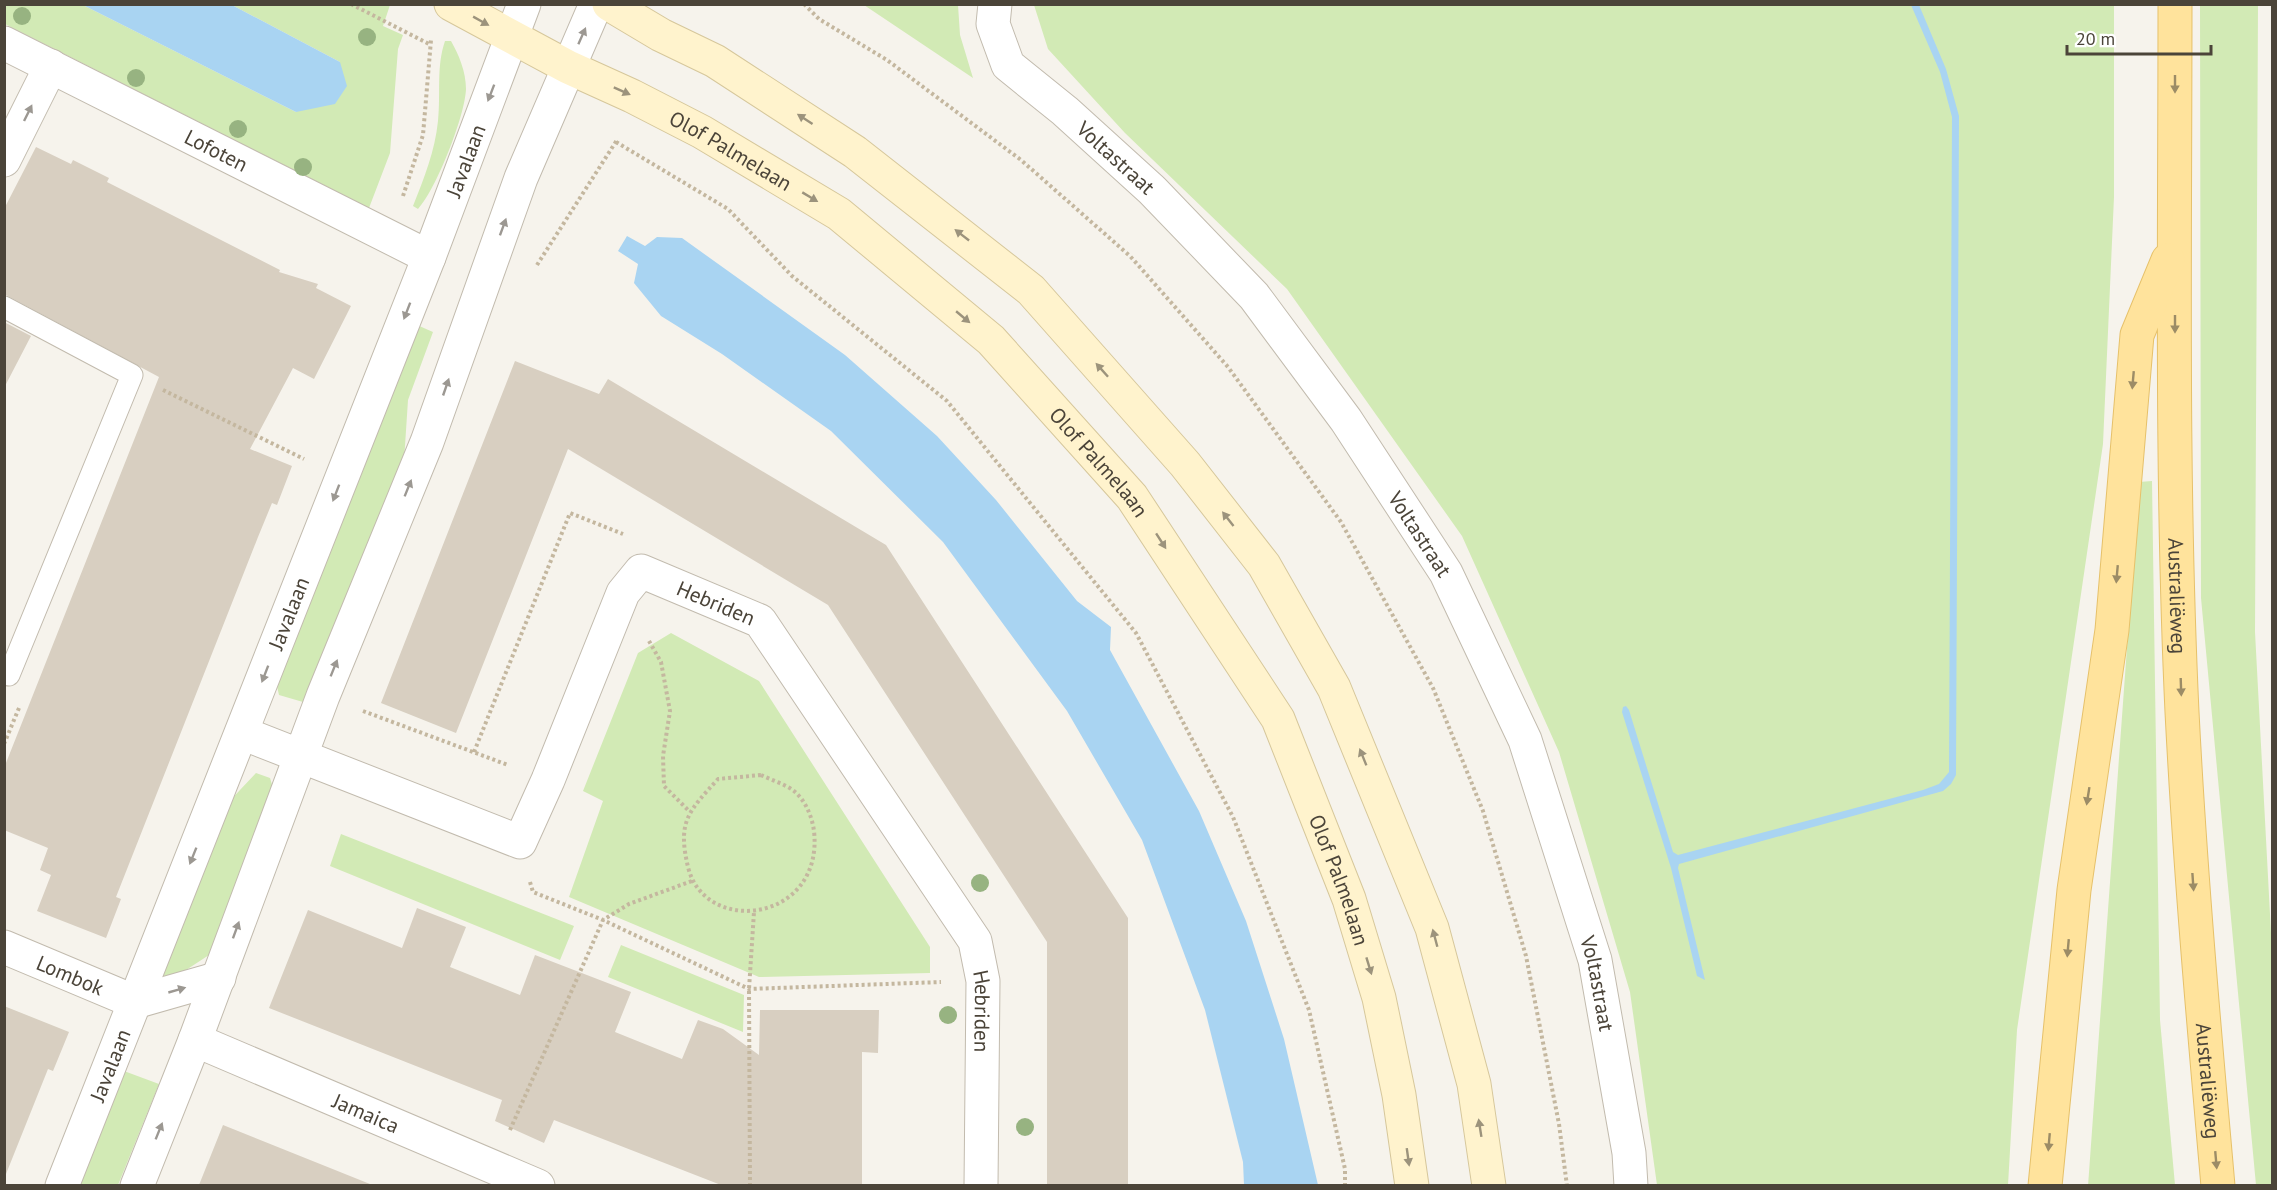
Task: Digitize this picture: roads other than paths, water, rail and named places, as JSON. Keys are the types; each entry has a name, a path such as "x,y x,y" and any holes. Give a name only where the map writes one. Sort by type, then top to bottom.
{"main road":[{"name":"Australiëweg","path":"2175,4 2176,531 2182,712 2201,997 2218,1185"},
{"path":"2045,1185 2074,890 2112,630 2138,335 2175,245"}],"street":[{"name":"Olof Palmelaan","path":"451,4 568,67 702,132 839,214 991,340 1132,497 1278,719 1349,899 1379,998 1399,1095 1412,1185"},
{"name":"Javalaan","path":"62,1185 429,257 524,4"},
{"path":"137,1185 219,978 299,756 427,442 521,178 596,4"},
{"path":"609,4 662,35 715,61 855,152 1030,290 1185,464 1264,565 1334,688 1432,928 1474,1084 1489,1185"},
{"name":"Voltastraat","path":"995,4 993,24 1008,65 1065,111 1152,190 1254,296 1346,420 1446,573 1525,740 1595,960 1629,1153 1631,1185"},
{"name":"Lofoten","path":"4,43 429,257"},
{"path":"4,160 51,66"},
{"name":"Hebriden","path":"299,756 520,842 632,582 760,621 975,941 983,981 981,1185"},
{"path":"242,733 299,756"},
{"name":"Lombok","path":"4,947 135,1002"},
{"path":"135,1002 219,978"},
{"name":"Jamaica","path":"195,1040 538,1185"}],"lane":[{"path":"4,307 132,375 9,675"}],"water":[{"path":"83,5 232,5 340,62 347,86 335,104 296,112"},
{"path":"1911,5 1919,5 1946,69 1959,116 1956,775 1943,791 1679,864 1678,868 1705,980 1697,976 1671,868 1622,712 1623,707 1626,706 1629,710 1673,852 1678,855 1923,790 1939,784 1949,772 1952,117 1940,72"},
{"path":"627,236 645,246 657,237 682,238 845,355 937,436 996,500 1077,601 1111,627 1110,650 1199,811 1246,921 1284,1039 1318,1185 1244,1185 1243,1162 1205,1010 1142,840 1067,711 943,542 831,431 722,354 661,316 634,283 638,264 618,251"}]}
